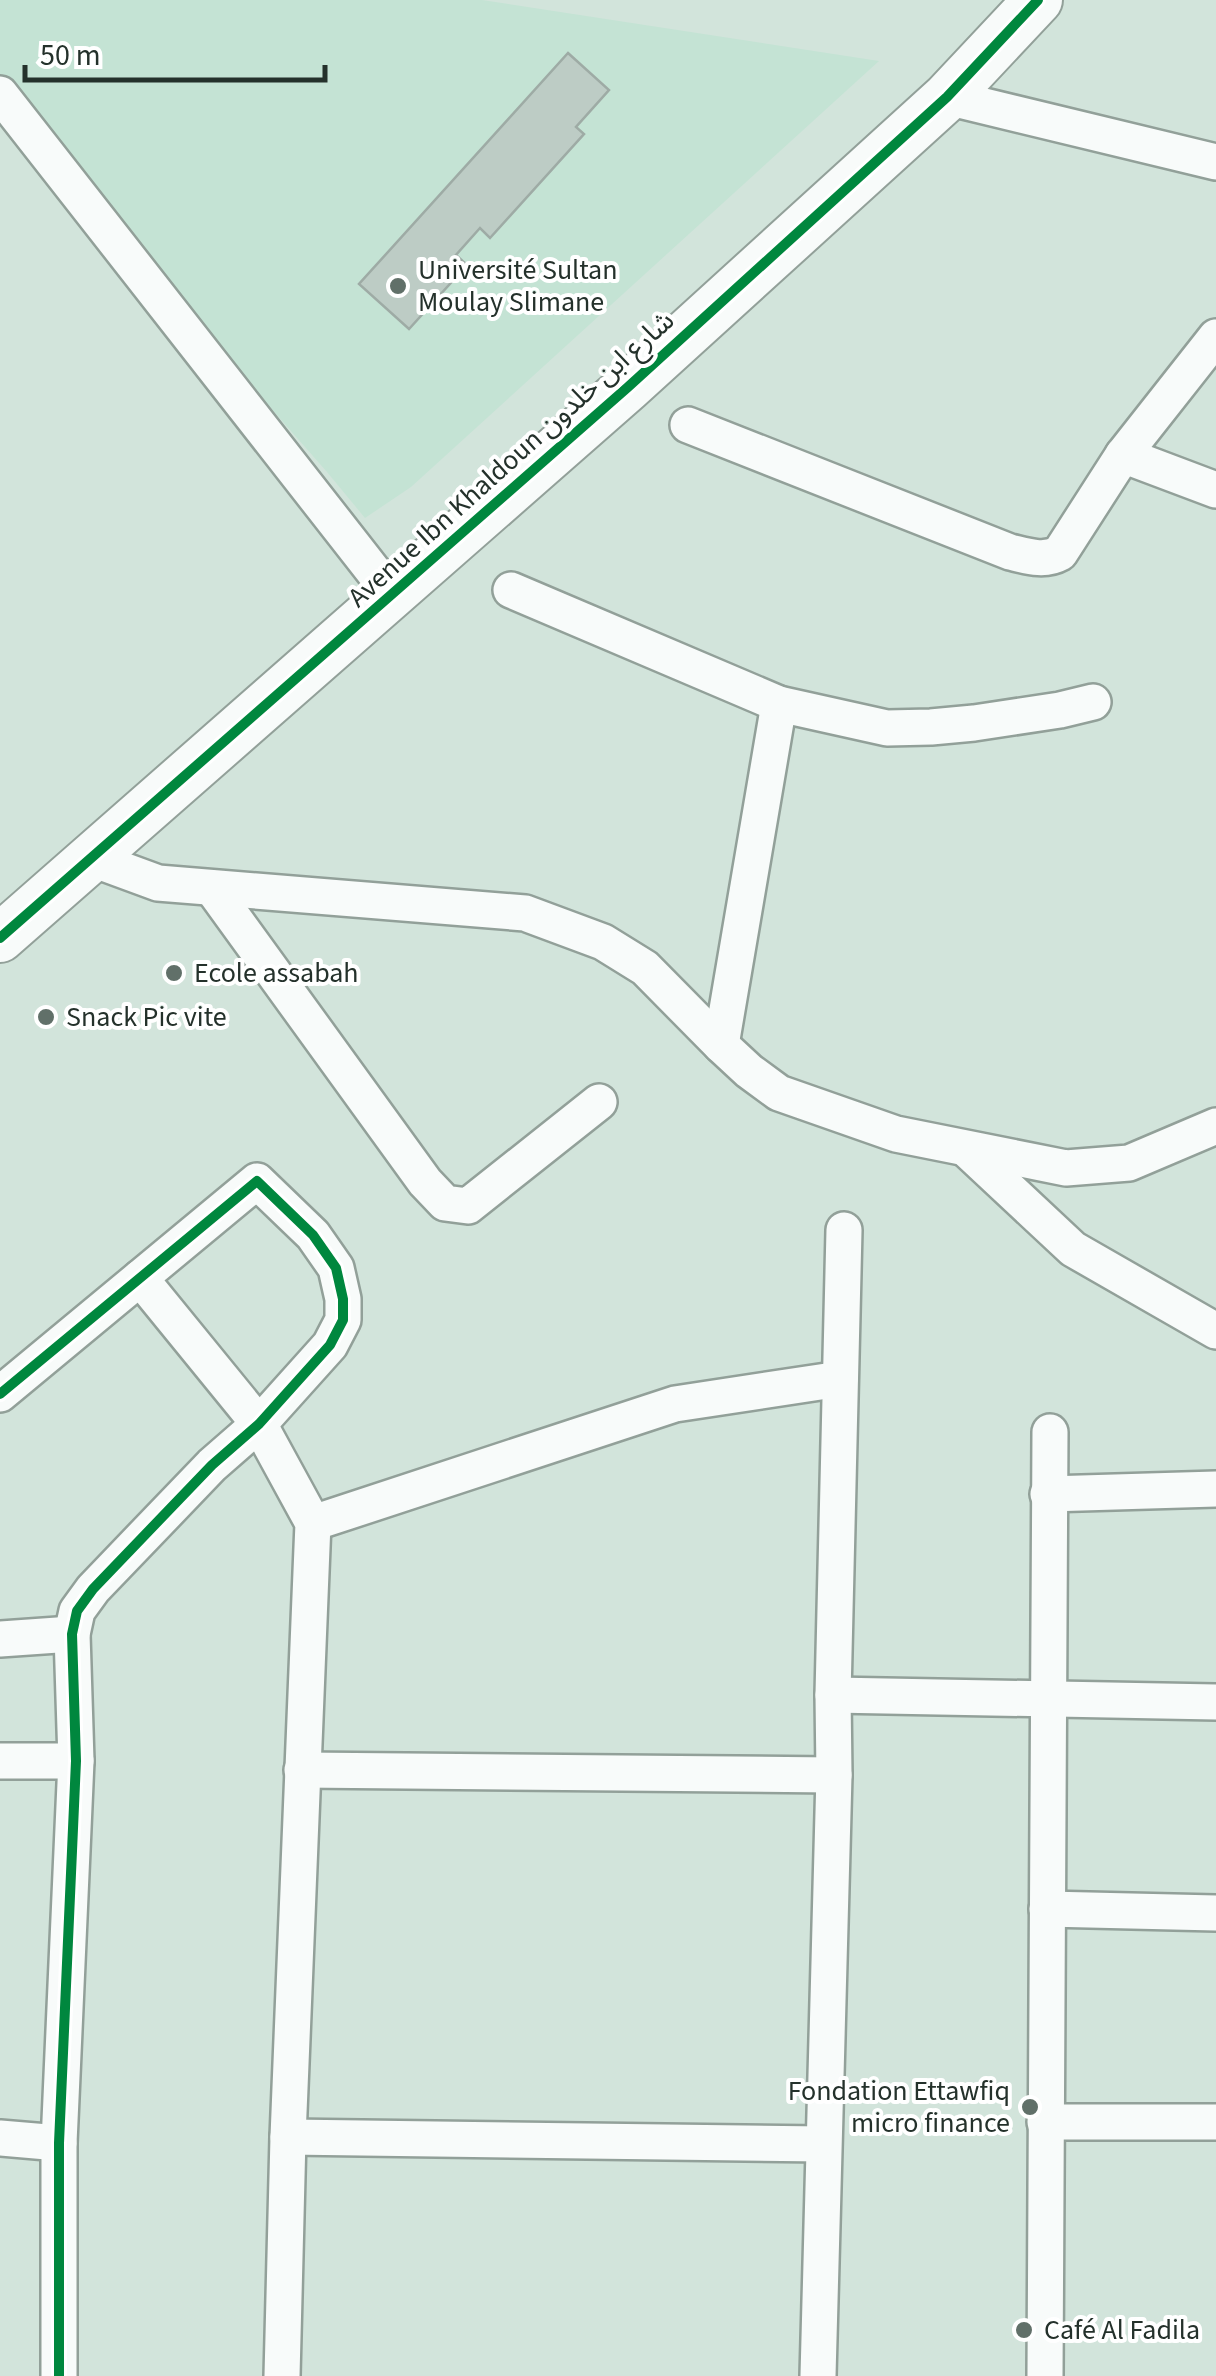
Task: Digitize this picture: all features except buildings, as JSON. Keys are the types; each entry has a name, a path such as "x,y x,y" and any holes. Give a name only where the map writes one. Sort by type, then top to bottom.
{"street":[{"name":"Avenue Ibn Khaldoun شارع ابن خلدون","path":"0,938 628,387 947,97 1038,0"},
{"path":"0,94 392,595"},
{"path":"947,97 1216,162"},
{"path":"688,426 1010,552 1031,558 1053,557 1060,553 1123,456 1216,337"},
{"path":"1123,456 1216,490"},
{"path":"511,590 779,704 887,728 974,722 1094,702"},
{"path":"720,1046 779,704"},
{"path":"90,858 158,883 525,913 603,942 645,968 720,1046 779,1093 896,1134 1066,1168 1128,1163 1216,1126"},
{"path":"212,888 445,1203 468,1206 599,1102"},
{"path":"966,1149 1073,1249 1216,1330"},
{"path":"0,1394 257,1181 314,1235 336,1268 343,1299 342,1320 330,1345 77,1611 72,1634 76,1761 59,2142 59,2376"},
{"path":"818,2376 844,1230"},
{"path":"140,1278 259,1424 314,1523 282,2376"},
{"path":"314,1523 675,1404 840,1379"},
{"path":"1044,2376 1050,1432"},
{"path":"1048,1494 1216,1489"},
{"path":"0,1639 72,1634"},
{"path":"833,1695 1216,1702"},
{"path":"0,1761 76,1761"},
{"path":"302,1770 834,1775"},
{"path":"1047,1909 1216,1914"},
{"path":"1045,2122 1216,2122"},
{"path":"288,2137 823,2144"},
{"path":"0,2138 59,2142"}],"shaded area":[{"name":"Université Sultan Moulay Slimane","path":"0,0 482,0 879,61 411,487 365,518 0,100"}],"cycle path":[{"path":"0,938 628,387 947,97 1038,0"},
{"path":"0,1394 257,1181 313,1235 336,1268 343,1320 330,1345 259,1424 212,1465 93,1589 77,1611 72,1634 76,1761 59,2143 59,2376"}],"place":[{"name":"Université Sultan Moulay Slimane","path":"398,286"},
{"name":"Ecole assabah","path":"174,973"},
{"name":"Snack Pic vite","path":"46,1017"},
{"name":"Fondation Ettawfiq micro finance","path":"1030,2107"},
{"name":"Café Al Fadila","path":"1024,2330"}]}
